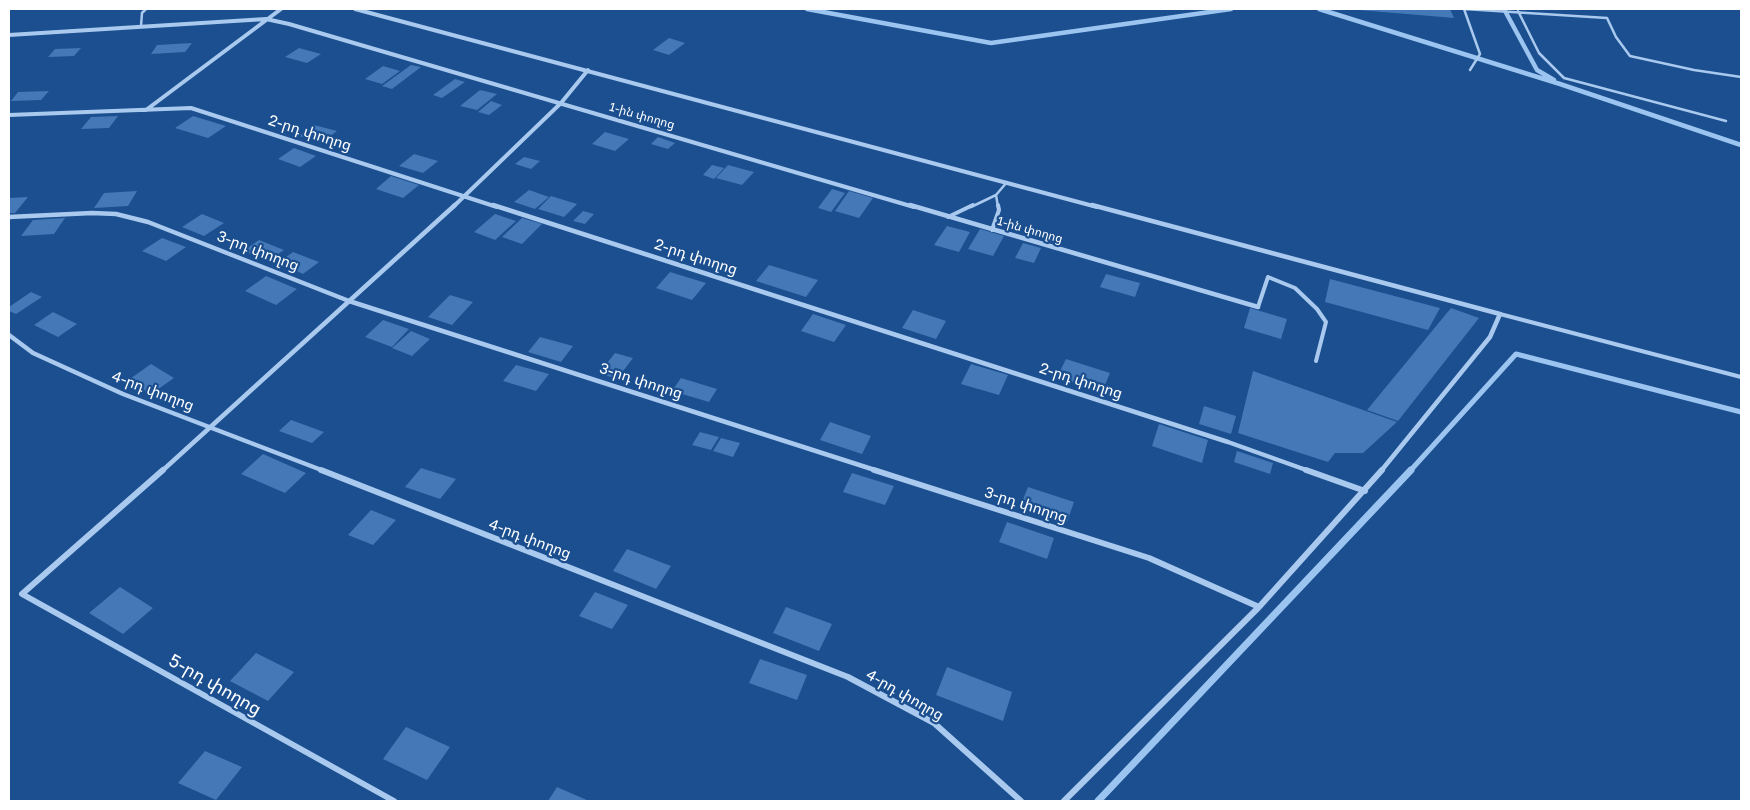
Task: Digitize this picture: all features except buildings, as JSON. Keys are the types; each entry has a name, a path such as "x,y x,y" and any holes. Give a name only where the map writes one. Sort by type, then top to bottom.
{"street":[{"path":"146,110 281,9"},
{"path":"355,9 1500,314 1490,337 1365,491 1259,607 1064,801"},
{"name":"1-ին փողոց","path":"9,35 266,19 289,24 1258,307"},
{"path":"212,427 465,196 561,103 588,70"},
{"name":"2-րդ փողոց","path":"9,115 191,108 1219,439 1365,491"},
{"name":"3-րդ փողոց","path":"9,217 92,213 116,214 148,222 349,300 1149,558 1259,607"},
{"name":"4-րդ փողոց","path":"9,335 33,353 123,394 212,427 848,677 934,723 1021,801"},
{"name":"5-րդ փողոց","path":"212,427 22,594 394,801"}],"lane":[{"path":"140,26 142,13 146,9"},
{"path":"1470,70 1480,54 1464,9 1493,9 1607,18 1616,38 1630,56 1694,70 1741,77"},
{"path":"1518,11 1539,53 1564,78 1726,121"},
{"path":"948,217 996,195 1007,182"},
{"path":"992,230 999,210 996,195"},
{"path":"1258,307 1268,277 1295,288 1317,309 1326,322 1316,361"},
{"path":"1500,314 1741,376"}],"waterway":[{"path":"807,9 991,43 1231,9"},
{"path":"1319,9 1560,84 1741,145"},
{"path":"1504,9 1537,70 1554,80"},
{"path":"1410,471 1516,354 1741,412"},
{"path":"1098,801 1411,470"}]}
